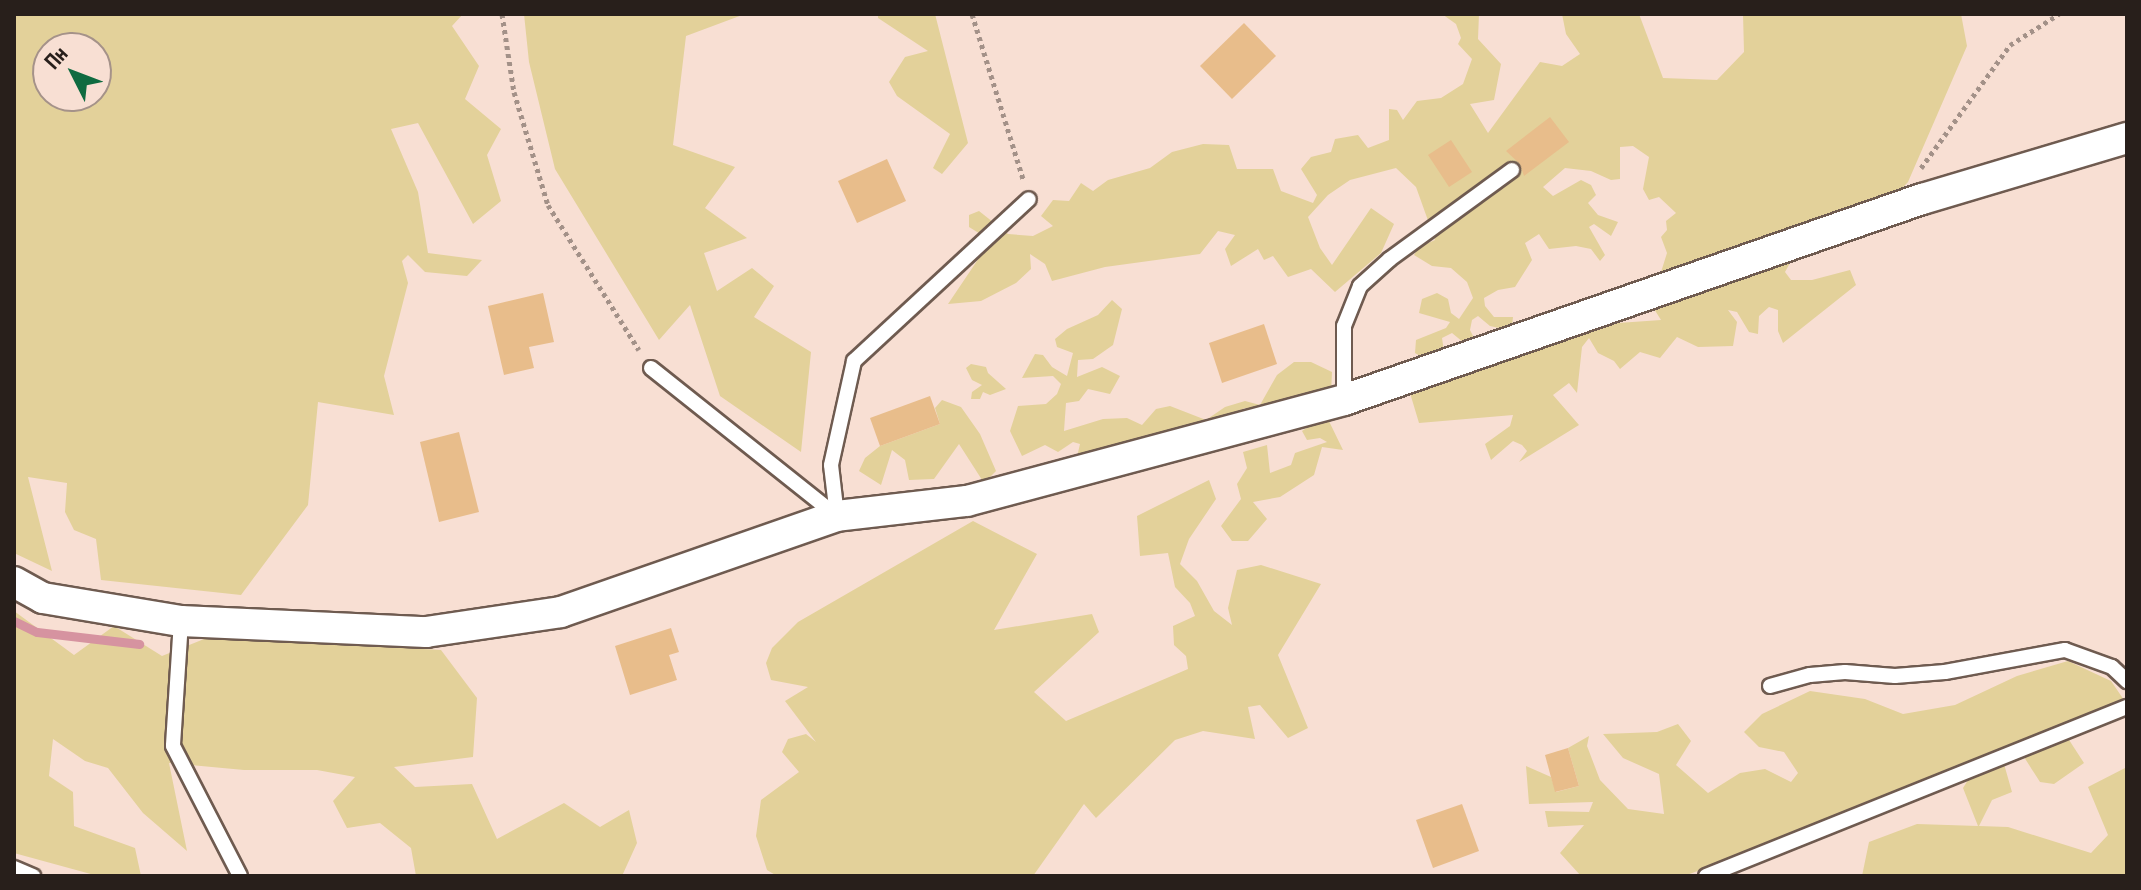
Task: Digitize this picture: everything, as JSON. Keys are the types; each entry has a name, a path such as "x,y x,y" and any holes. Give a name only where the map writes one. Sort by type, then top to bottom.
{"street":[{"path":"14,582 43,598 181,621 426,632 546,614 837,516 967,501 1344,400 1922,199 2127,138"}],"lane":[{"path":"1344,400 1344,326 1360,286 1390,259 1512,170"},
{"path":"837,516 831,465 854,361 1029,199"},
{"path":"651,368 837,516"},
{"path":"181,621 173,746 235,874"},
{"path":"1770,686 1822,674 1895,676 1945,672 2065,650 2112,667 2127,681"},
{"path":"1706,876 2127,707"},
{"path":"14,868 33,876"}],"path":[{"path":"502,14 514,92 548,205 651,368"},
{"path":"972,14 1029,199"},
{"path":"1922,199 1921,166 2001,57 2010,45 2059,14"}],"shaded area":[{"path":"14,14 463,14 452,26 479,66 465,99 501,129 487,155 501,201 473,224 418,123 391,129 418,192 428,253 482,260 467,276 425,272 408,255 402,261 408,283 384,376 394,415 318,402 308,505 241,595 101,580 96,539 74,530 65,512 67,483 28,477 52,571 14,553"},
{"path":"524,14 745,14 686,36 673,145 735,167 705,208 747,238 704,253 717,291 752,268 774,286 754,317 811,352 801,452 720,396 690,305 659,340 555,169 529,62"},
{"path":"878,14 935,14 968,143 942,174 933,168 950,134 897,96 889,82 905,57 928,51 878,18"},
{"path":"1442,14 1479,14 1478,39 1501,64 1494,100 1470,104 1488,133 1540,62 1562,66 1580,54 1566,34 1562,14 1639,14 1663,78 1717,80 1744,52 1743,14 1961,14 1967,46 1908,182 1889,202 1807,232 1785,272 1791,280 1812,280 1850,270 1856,285 1783,343 1778,331 1778,310 1769,307 1759,316 1758,334 1749,332 1737,312 1728,310 1737,322 1733,346 1698,347 1677,337 1660,358 1640,352 1620,369 1614,361 1598,353 1589,338 1582,347 1577,393 1569,383 1553,395 1579,425 1519,462 1527,451 1522,445 1513,441 1491,460 1485,444 1510,426 1513,415 1419,423 1410,393 1604,324 1661,320 1651,304 1667,253 1661,237 1667,230 1666,221 1676,213 1659,197 1649,200 1643,189 1649,157 1633,146 1620,147 1620,179 1611,180 1591,171 1565,168 1543,187 1553,196 1581,180 1591,185 1596,195 1588,203 1598,215 1618,222 1611,236 1594,224 1589,227 1605,255 1600,261 1591,249 1576,246 1549,249 1539,234 1525,243 1532,260 1515,287 1498,290 1484,298 1485,306 1494,317 1513,317 1511,335 1505,335 1478,316 1472,320 1470,330 1478,346 1469,347 1452,333 1442,338 1445,358 1430,362 1415,353 1416,340 1446,328 1450,322 1419,313 1422,299 1437,293 1448,299 1451,313 1459,319 1473,298 1467,282 1451,268 1432,266 1414,255 1419,247 1435,240 1416,187 1396,168 1350,180 1328,195 1308,217 1320,248 1332,265 1371,208 1394,224 1381,253 1335,292 1311,269 1288,277 1273,256 1264,260 1258,249 1231,266 1225,249 1235,235 1218,231 1200,254 1105,267 1052,281 1045,264 1030,254 1031,269 1016,283 981,301 948,304 981,255 982,235 969,227 969,215 979,211 1008,234 1033,236 1053,226 1041,216 1053,200 1069,201 1081,183 1093,191 1108,180 1150,168 1172,152 1203,144 1229,145 1237,169 1273,169 1281,191 1313,203 1317,195 1301,169 1311,157 1331,152 1335,139 1358,135 1368,148 1389,140 1389,109 1397,110 1403,120 1417,101 1441,98 1463,84 1472,59 1458,44 1461,38 1456,24"},
{"path":"1112,300 1122,309 1113,345 1093,359 1078,360 1077,377 1102,367 1120,376 1110,394 1088,389 1079,401 1066,403 1064,431 1103,419 1127,418 1142,425 1156,409 1170,406 1206,420 1225,407 1245,401 1260,405 1277,375 1294,362 1311,362 1332,372 1331,394 1264,416 1245,408 1213,423 1076,461 1080,444 1073,442 1058,452 1045,445 1022,456 1010,431 1018,406 1046,404 1057,394 1061,384 1053,376 1022,378 1035,354 1043,355 1052,367 1067,376 1073,353 1057,347 1055,339 1067,329 1098,315"},
{"path":"971,364 986,367 988,373 1006,389 990,395 983,392 980,399 971,399 972,392 982,385 972,380 966,368"},
{"path":"942,400 961,407 980,434 996,471 984,483 959,444 934,479 909,480 905,460 892,450 881,485 859,471 865,458 880,446 940,424 935,408"},
{"path":"1326,415 1343,450 1322,447 1314,475 1280,497 1253,502 1267,519 1248,541 1232,541 1221,526 1241,499 1237,484 1247,468 1243,452 1267,445 1270,473 1291,465 1295,453 1327,442 1320,438 1307,440 1302,431"},
{"path":"1209,480 1216,499 1189,539 1180,564 1197,581 1214,611 1232,625 1228,608 1237,570 1261,565 1321,584 1278,655 1308,728 1288,738 1260,705 1248,707 1255,739 1203,731 1175,740 1096,818 1084,804 1033,876 777,876 767,870 756,836 761,800 799,772 782,752 788,739 806,734 816,742 785,701 808,687 771,680 766,663 772,648 798,622 973,521 1037,554 994,630 1092,614 1099,632 1034,692 1066,721 1188,669 1186,656 1174,645 1173,626 1195,616 1190,603 1175,587 1168,553 1140,556 1137,516"},
{"path":"14,611 74,655 114,626 162,656 209,637 441,650 477,698 473,757 394,767 415,787 472,784 497,839 564,803 600,827 629,810 637,843 622,876 416,876 411,848 380,823 347,828 333,801 355,777 317,770 244,770 169,763 187,851 143,813 108,768 85,761 53,739 49,776 73,792 74,826 135,848 141,876 98,876 14,853"},
{"path":"2068,661 2111,681 2124,700 2060,726 2084,763 2054,784 2040,782 2024,757 2002,757 2012,792 1992,800 1979,826 2008,827 2091,853 2108,835 2088,787 2127,767 2127,876 1862,876 1869,842 1917,824 1978,826 1963,788 1975,769 1684,876 1581,876 1560,853 1584,825 1548,827 1545,811 1589,812 1593,802 1529,804 1526,766 1551,777 1556,792 1579,786 1568,748 1589,736 1587,746 1600,780 1628,809 1664,814 1659,774 1623,758 1603,734 1657,732 1678,724 1691,741 1676,765 1708,793 1740,773 1765,769 1791,782 1798,773 1784,752 1759,747 1744,732 1762,714 1810,691 1865,699 1903,714 1955,705 2017,676"}],"building":[{"path":"1244,23 1276,56 1232,99 1200,66"},
{"path":"1550,117 1569,142 1524,176 1520,164 1506,151"},
{"path":"1451,140 1472,172 1449,187 1428,155"},
{"path":"887,159 906,201 857,223 838,181"},
{"path":"543,293 554,342 529,347 534,368 504,375 488,306"},
{"path":"1264,324 1277,364 1222,383 1209,343"},
{"path":"930,396 940,424 880,446 870,418"},
{"path":"459,432 479,512 439,522 420,442"},
{"path":"671,628 679,652 669,655 677,680 630,695 615,646"},
{"path":"1568,748 1579,786 1555,792 1545,755"},
{"path":"1462,804 1479,851 1433,868 1416,820"}],"waterway":[{"path":"14,621 37,632 139,644"}]}
